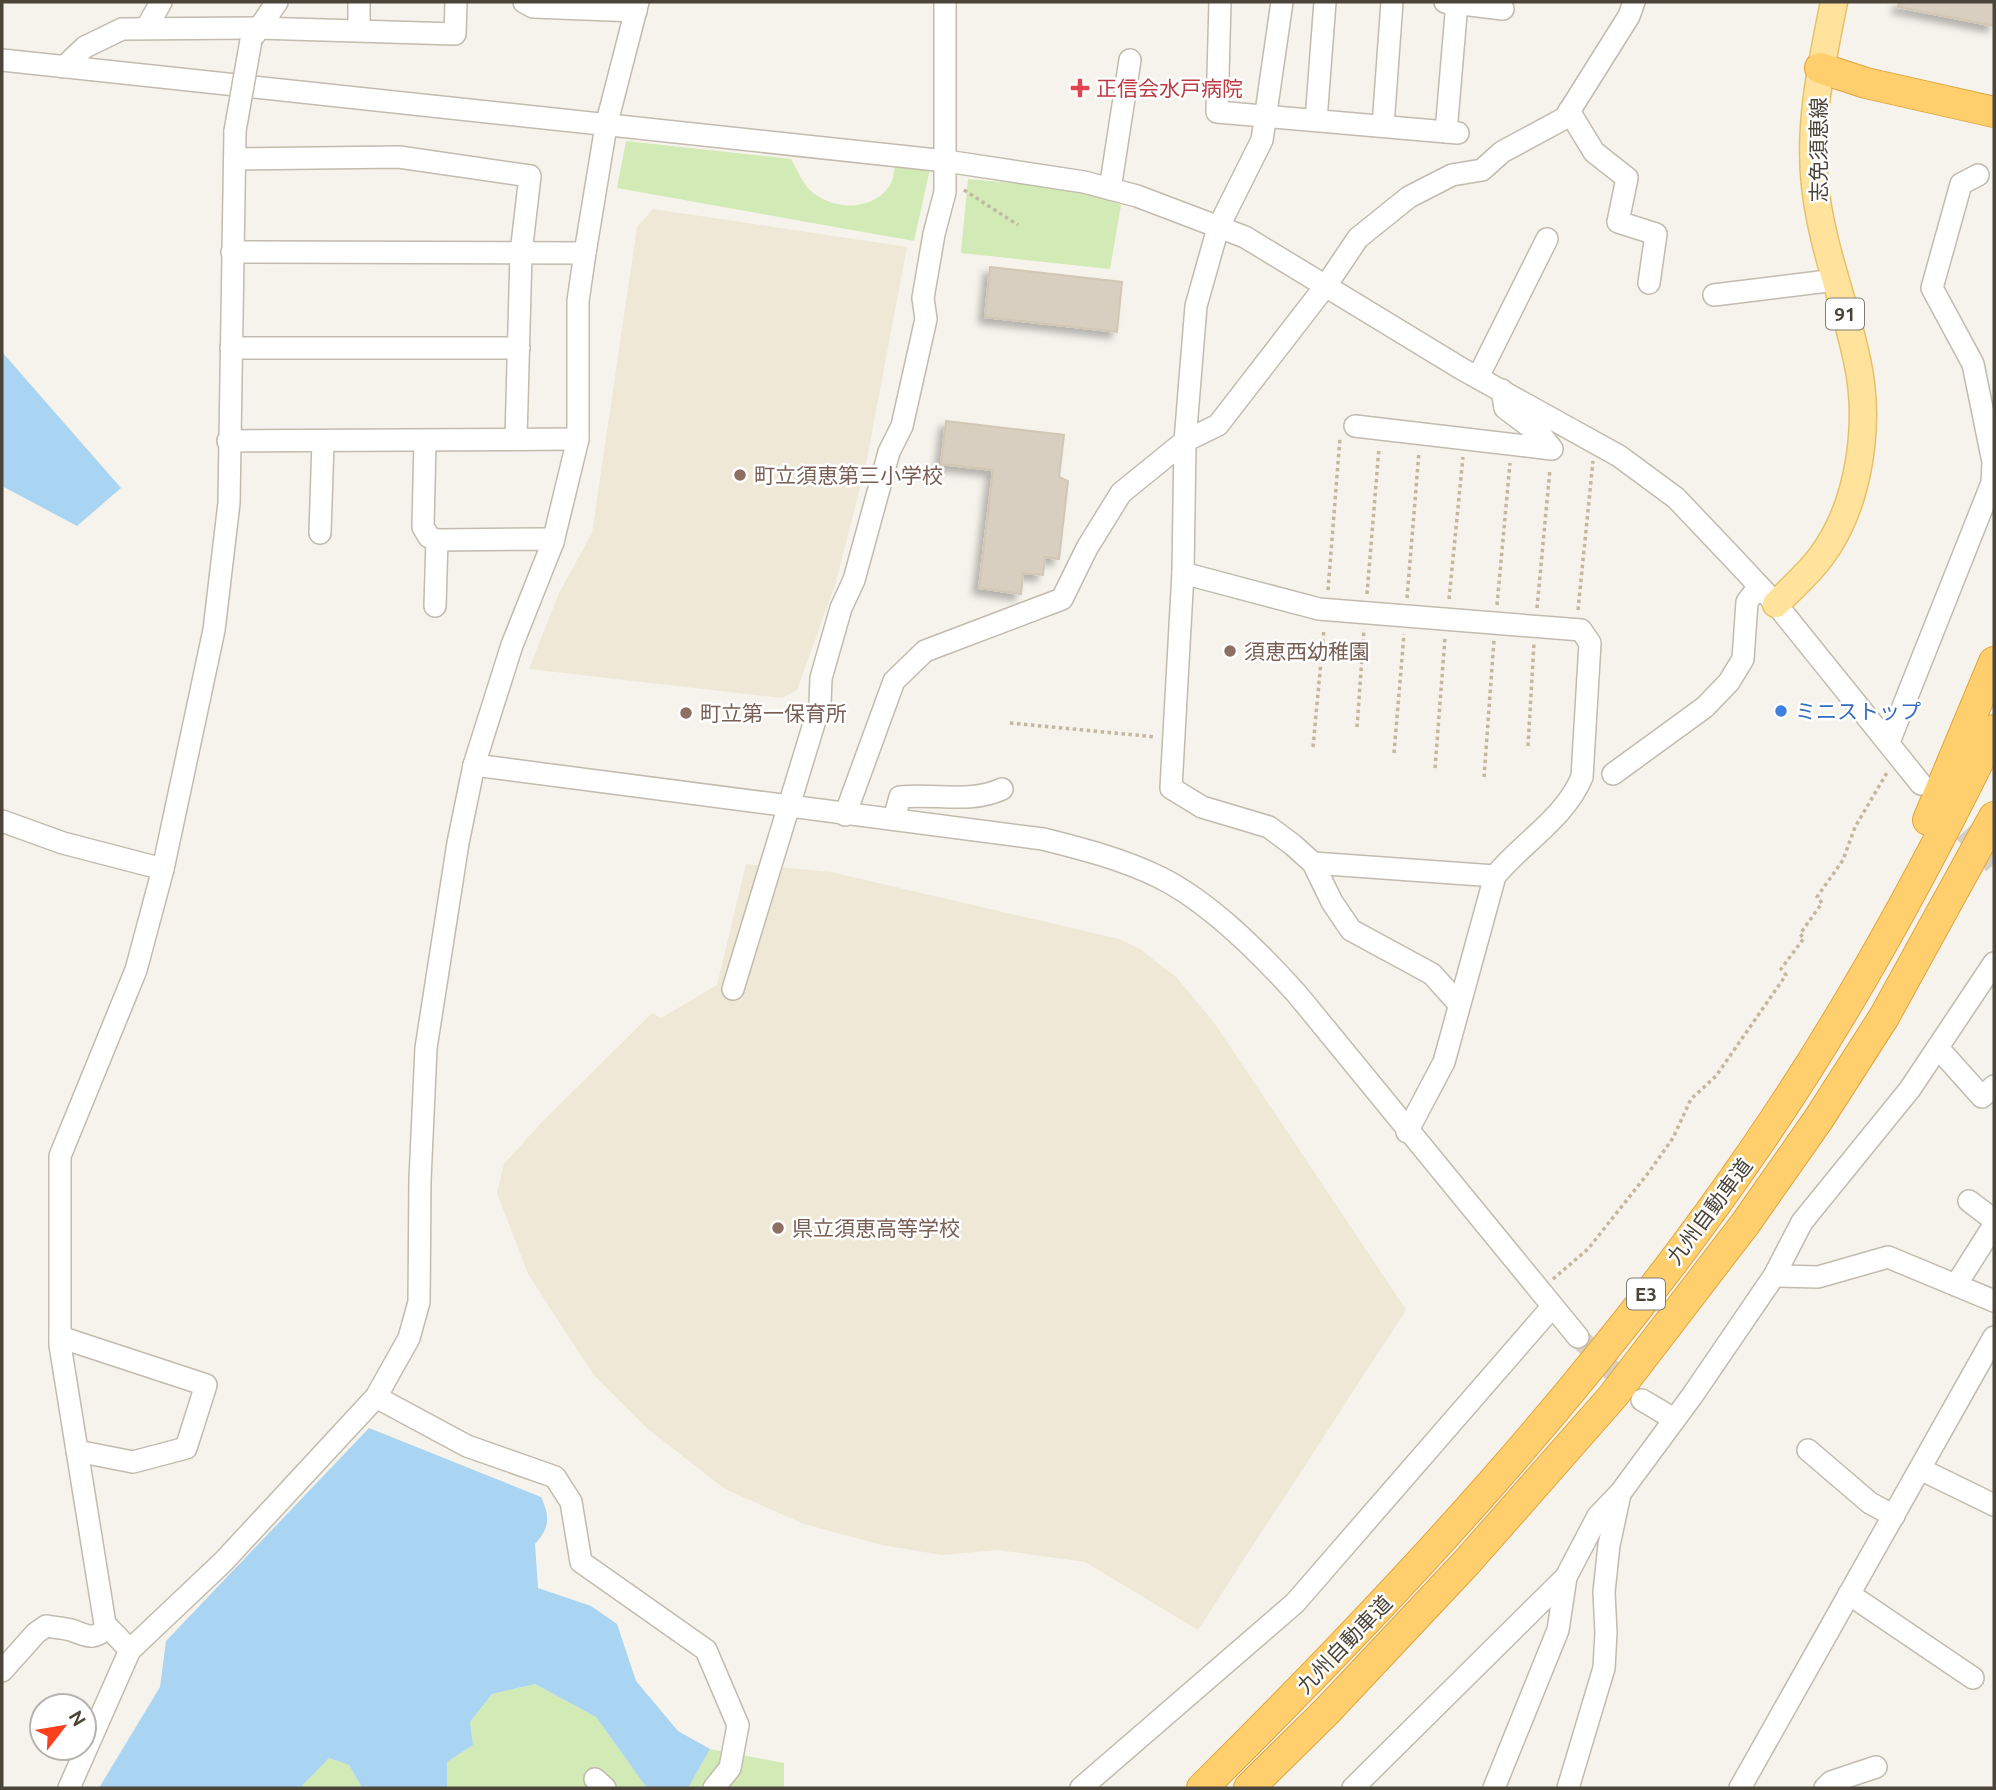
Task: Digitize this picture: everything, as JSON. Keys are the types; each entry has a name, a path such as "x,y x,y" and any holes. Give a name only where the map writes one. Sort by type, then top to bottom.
{"highway":[{"path":"1820,68 1994,101"},
{"path":"1820,68 1866,83 1994,112"},
{"path":"1757,1146 1873,943 1954,764 1994,662"},
{"name":"九州自動車道","path":"1202,1788 1301,1690 1446,1537 1598,1356 1706,1218 1757,1146 1853,996 1935,848 1994,730"},
{"name":"九州自動車道","path":"1249,1788 1327,1711 1439,1592 1613,1395 1745,1224 1818,1120 1931,937 1994,817"},
{"path":"1818,1120 1930,969 1994,861"}],"main road":[{"name":"志免須恵線","path":"1768,595 1821,556 1838,527 1850,496 1863,434 1864,402 1858,361 1814,184 1814,127 1820,68 1834,2"}],"street":[{"path":"148,27 161,2"},
{"path":"130,1650 108,1628 60,1337 60,1156 136,970 163,869 214,630 229,503 235,131 254,34 277,2"},
{"path":"359,2 359,30"},
{"path":"64,67 85,47 122,29 148,27 254,34 359,30 455,34 456,2"},
{"path":"69,1788 130,1650 223,1562 376,1397 409,1338 419,1302 420,1180 426,1048 458,843 474,765 512,645 554,542 578,439 578,300 606,126 637,6 533,7 524,2"},
{"path":"733,989 820,704 821,678 837,620 854,580 889,452 902,426 916,369 926,319 923,298 934,234 945,192 946,2"},
{"path":"1220,2 1217,112 1452,132 1453,2 1503,9"},
{"path":"1282,2 1262,140 1250,169 1218,228 1196,306 1185,441 1183,573 1169,775 1171,788 1202,807 1269,827 1313,863 1332,902 1352,930 1432,974 1458,1003"},
{"path":"1315,120 1325,2"},
{"path":"1382,126 1392,2"},
{"path":"845,815 894,681 908,664 925,651 1062,599 1087,548 1121,493 1185,441 1217,425 1327,284 1358,238 1409,197 1452,175 1482,170 1502,152 1565,118 1629,16 1634,2"},
{"path":"1110,189 1130,60"},
{"path":"4,62 362,97 606,126 946,161 1041,174 1110,189 1245,237 1478,377 1619,456 1676,498 1768,595 1921,784"},
{"path":"1570,111 1594,152 1627,178 1618,222 1656,234 1648,283"},
{"path":"235,159 399,157 530,176 521,253 516,439"},
{"path":"1893,748 1992,483 1993,462 1973,364 1932,288 1961,184 1978,175"},
{"path":"1478,377 1548,239"},
{"path":"232,252 585,253"},
{"path":"1714,295 1836,280"},
{"path":"231,348 519,348"},
{"path":"1502,390 1505,408 1541,435 1552,449"},
{"path":"1348,427 1381,428 1552,449"},
{"path":"228,441 578,439"},
{"path":"425,441 423,527 429,537 437,541 545,539 554,542"},
{"path":"320,533 323,442"},
{"path":"435,606 437,541"},
{"path":"1183,573 1326,609 1581,630 1590,643 1583,777 1562,810 1514,853 1495,876 1444,1062 1407,1132"},
{"path":"1612,774 1705,708 1729,682 1743,659 1747,602 1768,595"},
{"path":"474,765 1043,839 1100,853 1161,878 1256,949 1297,994 1407,1132 1578,1337"},
{"path":"894,819 900,797 921,795 974,798 1002,789"},
{"path":"2,821 63,843 163,869"},
{"path":"1313,863 1495,876"},
{"path":"1353,1788 1566,1577 1598,1516 1621,1492 1774,1276 1802,1222 1910,1088 1994,963"},
{"path":"1938,1048 1982,1097 1994,1086"},
{"path":"1956,1284 1994,1223 1969,1201"},
{"path":"1774,1276 1818,1277 1888,1257 1994,1301"},
{"path":"1082,1788 1295,1603 1545,1299"},
{"path":"60,1337 206,1385 186,1448 133,1462 77,1451"},
{"path":"1740,1788 1994,1337"},
{"path":"376,1397 467,1446 555,1477 571,1502 580,1562 706,1650 738,1725 730,1769 714,1788"},
{"path":"1642,1400 1674,1419"},
{"path":"1808,1450 1870,1503 1894,1516"},
{"path":"1920,1469 1994,1505"},
{"path":"1568,1788 1604,1668 1604,1592 1609,1545 1621,1492"},
{"path":"1494,1788 1558,1630 1566,1577"},
{"path":"1849,1594 1973,1678"},
{"path":"2,1671 36,1633 46,1626 71,1630 88,1639 96,1638 108,1628"},
{"path":"1825,1788 1831,1782 1876,1766"}],"path":[{"path":"962,189 1018,225"},
{"path":"1313,747 1348,427"},
{"path":"1357,727 1381,428"},
{"path":"1394,753 1421,433"},
{"path":"1435,768 1465,438"},
{"path":"1484,778 1511,443"},
{"path":"1528,746 1535,626 1552,449"},
{"path":"1576,630 1593,461"},
{"path":"1010,723 1172,738"},
{"path":"1545,1299 1588,1249 1674,1138 1691,1099 1716,1076 1786,975 1781,969 1804,939 1800,934 1822,903 1817,897 1843,860 1855,827 1893,748"}],"shaded area":[{"path":"653,209 907,247 866,464 836,582 797,690 782,698 529,669 559,593 592,533 637,227"},
{"path":"746,864 831,872 1119,939 1140,949 1177,978 1215,1024 1406,1310 1198,1630 1085,1562 998,1550 942,1555 882,1545 804,1524 725,1489 649,1430 593,1374 528,1274 497,1193 504,1164 542,1122 652,1013 661,1018 717,985"}],"green space":[{"path":"626,141 791,159 812,192 841,205 862,204 880,196 891,183 895,166 930,169 914,241 617,188"},
{"path":"968,179 1065,189 1121,205 1110,269 961,253"},
{"path":"535,1684 596,1717 647,1788 447,1788 447,1762 473,1745 470,1722 492,1694"},
{"path":"710,1749 784,1763 784,1788 688,1788"},
{"path":"329,1758 349,1765 362,1788 300,1788"}],"water":[{"path":"2,352 121,488 77,526 2,486"},
{"path":"369,1428 541,1497 547,1522 544,1533 535,1544 538,1588 591,1606 617,1624 636,1681 678,1731 710,1749 688,1788 647,1788 596,1717 535,1684 492,1694 470,1722 473,1745 447,1762 447,1788 362,1788 349,1765 329,1758 300,1788 99,1788 160,1687 166,1641"}],"building":[{"path":"1899,2 1994,2 1994,26 1898,7"},
{"path":"990,267 1122,282 1117,332 985,317"},
{"path":"946,421 1064,435 1059,477 1068,481 1059,559 1045,557 1043,575 1023,573 1021,594 979,588 993,470 941,464"}],"tunnel":[{"path":"1943,809 1994,864"},
{"path":"1578,1337 1634,1392"}],"place":[{"name":"正信会水戸病院","path":"1080,88"},
{"name":"町立須恵第三小学校","path":"740,475"},
{"name":"須恵西幼稚園","path":"1230,651"},
{"name":"ミニストップ","path":"1781,711"},
{"name":"町立第一保育所","path":"686,713"},
{"name":"県立須恵高等学校","path":"778,1228"}]}
